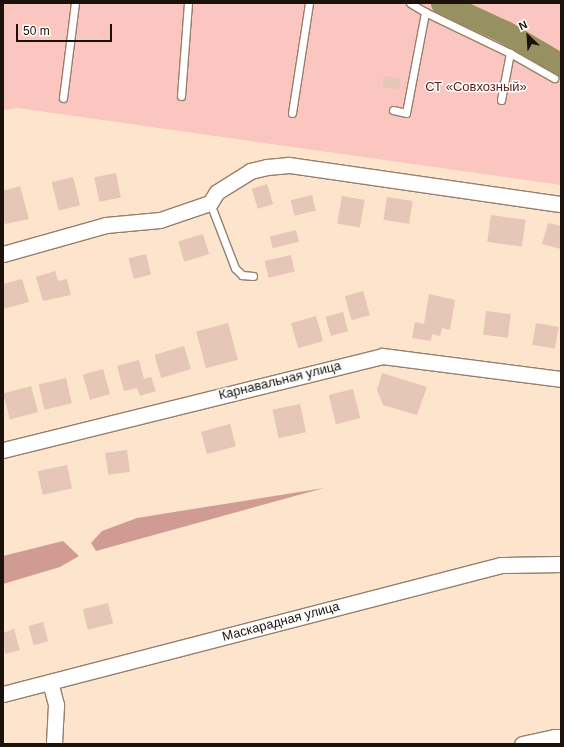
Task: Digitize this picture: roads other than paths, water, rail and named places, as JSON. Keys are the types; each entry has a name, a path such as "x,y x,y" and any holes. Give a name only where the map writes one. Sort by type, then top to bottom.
{"street":[{"path":"3,254 106,225 160,220 210,203 217,192 250,171 267,167 289,165 561,204"},
{"name":"Карнавальная улица","path":"3,450 382,356 561,379"},
{"name":"Маскарадная улица","path":"3,694 501,565 561,564"},
{"path":"50,682 56,705 54,744"},
{"path":"522,744 554,736 561,737"}],"lane":[{"path":"63,98 75,3"},
{"path":"181,96 188,3"},
{"path":"292,113 309,3"},
{"path":"410,3 425,12 510,53 554,78"},
{"path":"393,110 406,113 425,12"},
{"path":"501,100 510,53"},
{"path":"210,203 235,268 242,275 253,276"}],"waterway":[{"path":"442,3 505,32 561,65"}],"park label":[{"name":"СТ «Совхозный»","path":"476,87"}]}
